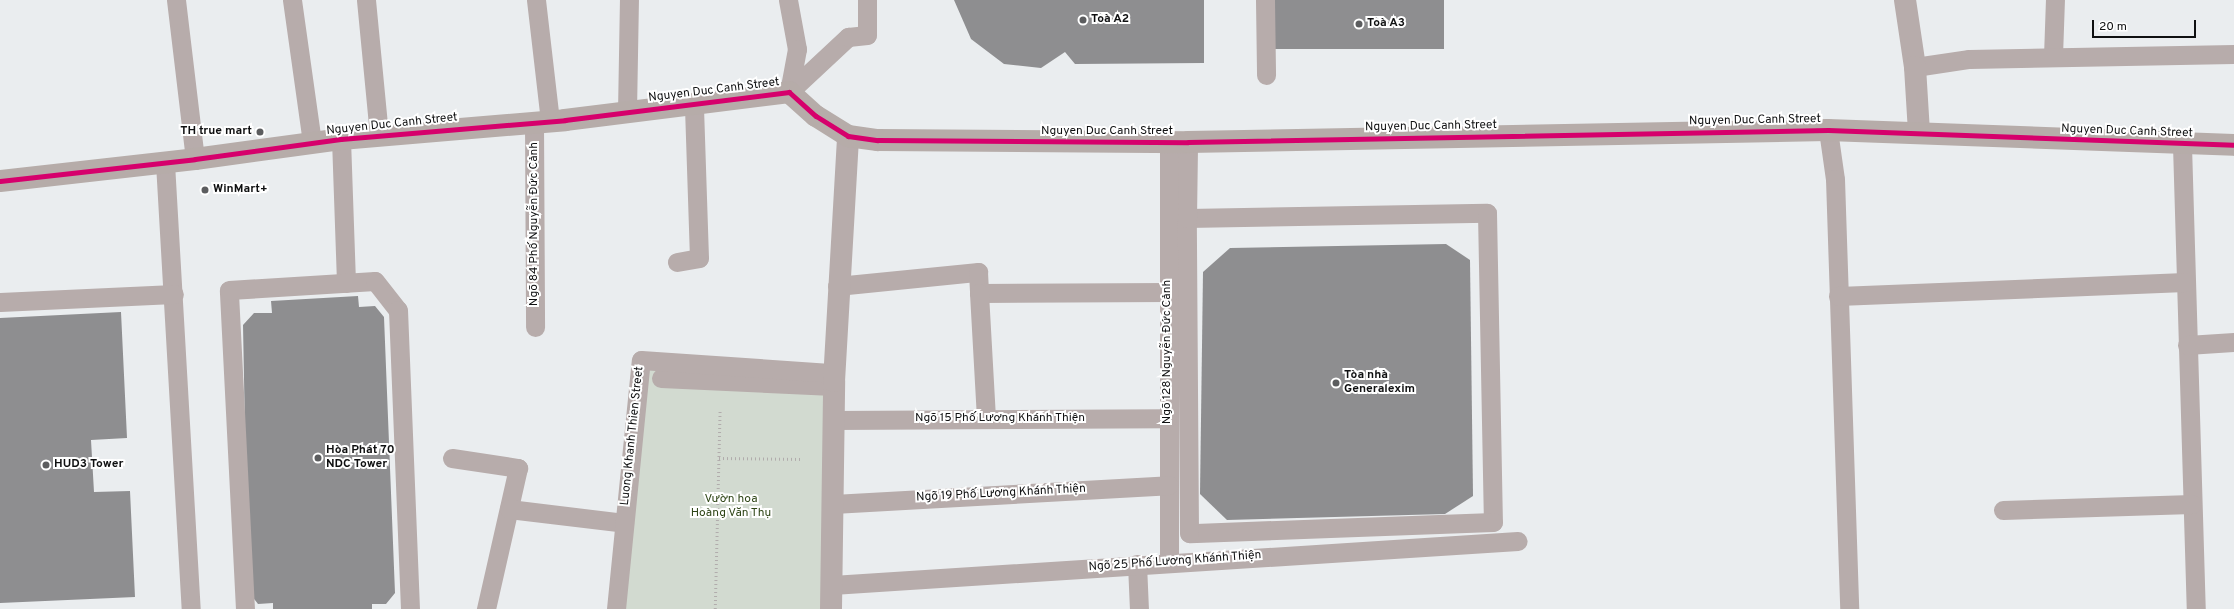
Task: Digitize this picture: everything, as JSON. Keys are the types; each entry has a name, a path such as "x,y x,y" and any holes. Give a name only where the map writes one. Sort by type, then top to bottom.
{"street":[{"path":"1905,0 1916,67 1919,132"},
{"name":"Nguyen Duc Canh Street","path":"0,181 196,160 341,139 542,121 789,92 816,116 848,136 878,140 1178,142 1828,130 1919,132 2182,145 2234,145"},
{"path":"831,609 833,420 837,286 848,136"}],"lane":[{"path":"176,0 196,160"},
{"path":"292,0 312,143"},
{"path":"366,0 379,135"},
{"name":"Ngõ 84 Phố Nguyễn Đức Cảnh","path":"536,0 542,121 536,327"},
{"path":"627,112 629,0"},
{"path":"788,0 798,49 789,92"},
{"path":"789,92 848,37 867,35 867,0"},
{"path":"1265,0 1266,75"},
{"path":"2053,56 2055,0"},
{"path":"1916,67 1969,59 2053,56 2234,54"},
{"path":"677,262 699,258 694,104"},
{"path":"1828,130 1835,179 1849,609"},
{"path":"341,139 346,283"},
{"path":"1178,142 1187,218 1189,533 1493,522 1487,213 1187,218"},
{"name":"Ngõ 128 Nguyễn Đức Cảnh","path":"1169,562 1167,418 1168,292 1178,142"},
{"path":"2182,145 2196,609"},
{"path":"165,163 174,294 191,609"},
{"path":"837,286 978,272 986,419"},
{"path":"245,609 229,290 375,281 398,310 410,609"},
{"path":"1838,296 2185,282"},
{"path":"979,293 1168,292"},
{"path":"0,302 174,294"},
{"path":"2187,344 2234,342"},
{"name":"Luong Khanh Thien Street","path":"616,609 641,360 834,380"},
{"path":"661,378 721,380 834,380"},
{"name":"Ngõ 15 Phố Lương Khánh Thiện","path":"833,420 1167,418"},
{"path":"452,458 518,468 510,509 486,609"},
{"name":"Ngõ 19 Phố Lương Khánh Thiện","path":"833,504 1168,485"},
{"path":"2004,510 2192,504"},
{"path":"510,509 624,523"},
{"name":"Ngõ 25 Phố Lương Khánh Thiện","path":"832,585 1137,564 1518,541"},
{"path":"1137,564 1140,609"}],"path":[{"path":"715,609 721,380"},
{"path":"719,458 833,460"}],"green space":[{"name":"Vườn hoa Hoàng Văn Thụ","path":"646,367 829,377 826,609 622,609"}],"building":[{"name":"Toà A2","path":"954,0 1204,0 1204,63 1075,64 1065,52 1041,68 1004,64 971,39"},
{"name":"Toà A3","path":"1273,0 1444,0 1444,49 1273,49"},
{"name":"Tòa nhà Generalexim","path":"1446,244 1470,260 1473,496 1445,514 1227,520 1200,494 1203,272 1230,248"},
{"name":"Hòa Phát 70 NDC Tower","path":"358,296 359,307 375,306 384,317 395,593 386,604 372,604 372,609 273,609 273,603 258,604 248,591 243,325 254,313 272,313 271,301"},
{"name":"HUD3 Tower","path":"121,312 127,438 91,440 94,492 130,491 135,597 0,603 0,318"}],"cycle path":[{"path":"0,181 195,159 341,139 565,120 789,92 816,116 848,136 878,140 1188,142 1828,130 2234,145"}],"place":[{"name":"Toà A2","path":"1083,20"},
{"name":"Toà A3","path":"1359,24"},
{"name":"TH true mart","path":"260,132"},
{"name":"WinMart+","path":"205,190"},
{"name":"Tòa nhà Generalexim","path":"1336,383"},
{"name":"Hòa Phát 70 NDC Tower","path":"318,458"},
{"name":"HUD3 Tower","path":"46,465"}]}
